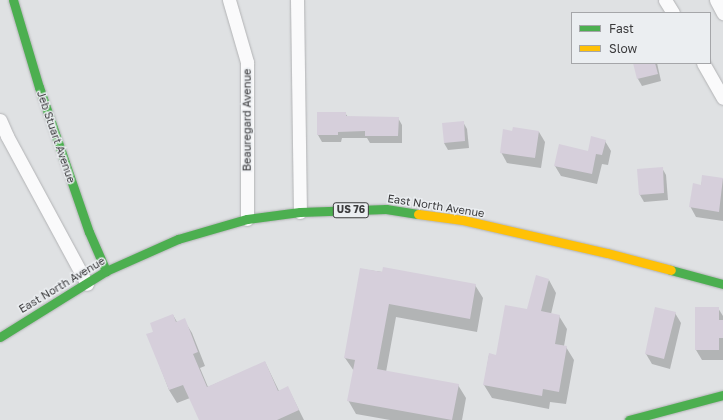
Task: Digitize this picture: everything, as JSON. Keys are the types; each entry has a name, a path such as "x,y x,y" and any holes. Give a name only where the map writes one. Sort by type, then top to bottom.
{"main road":[{"name":"Jeb Stuart Avenue","path":"13,0 40,87 82,210 106,271"},
{"name":"East North Avenue","path":"0,337 106,271 178,239 248,219 300,212 386,209 463,220 607,252 723,284"},
{"path":"629,420 723,396"}],"street":[{"name":"Beauregard Avenue","path":"229,0 248,62 248,219"},
{"path":"297,0 300,212"},
{"path":"665,0 672,12"},
{"path":"716,0 723,12"},
{"path":"704,64 723,98"},
{"path":"0,120 7,136 87,284"}],"building":[{"path":"633,64 655,64 658,74 637,79"},
{"path":"317,112 346,112 346,116 399,117 398,136 365,136 365,131 338,132 338,135 317,135"},
{"path":"464,121 465,141 444,143 442,123"},
{"path":"513,127 539,131 535,158 500,153 503,129 512,131"},
{"path":"591,136 606,140 602,155 596,154 592,174 554,166 559,144 588,151"},
{"path":"663,167 664,193 639,195 637,169"},
{"path":"702,175 723,178 719,212 689,207 693,183 701,185"},
{"path":"383,267 476,284 470,319 389,304 377,369 459,384 452,420 347,401 355,360 344,358 360,268 382,272"},
{"path":"536,275 549,279 541,311 560,315 555,344 567,346 559,392 543,389 542,396 483,385 489,353 496,355 505,305 527,309"},
{"path":"655,307 676,312 664,359 645,354"},
{"path":"695,307 719,307 719,320 723,320 723,338 719,338 719,350 695,350"},
{"path":"173,314 176,322 185,318 198,352 193,354 207,387 265,361 278,391 288,386 299,410 277,420 199,420 183,385 169,390 146,334 153,332 150,323"}],"traffic: fast":[{"path":"13,0 39,87 89,232 106,271"},
{"path":"0,337 106,271 178,239 247,219 300,212 386,209 418,214"},
{"path":"671,270 723,284"},
{"path":"629,420 723,395"}],"traffic: slow":[{"path":"418,214 463,220 607,253 671,270"}]}
